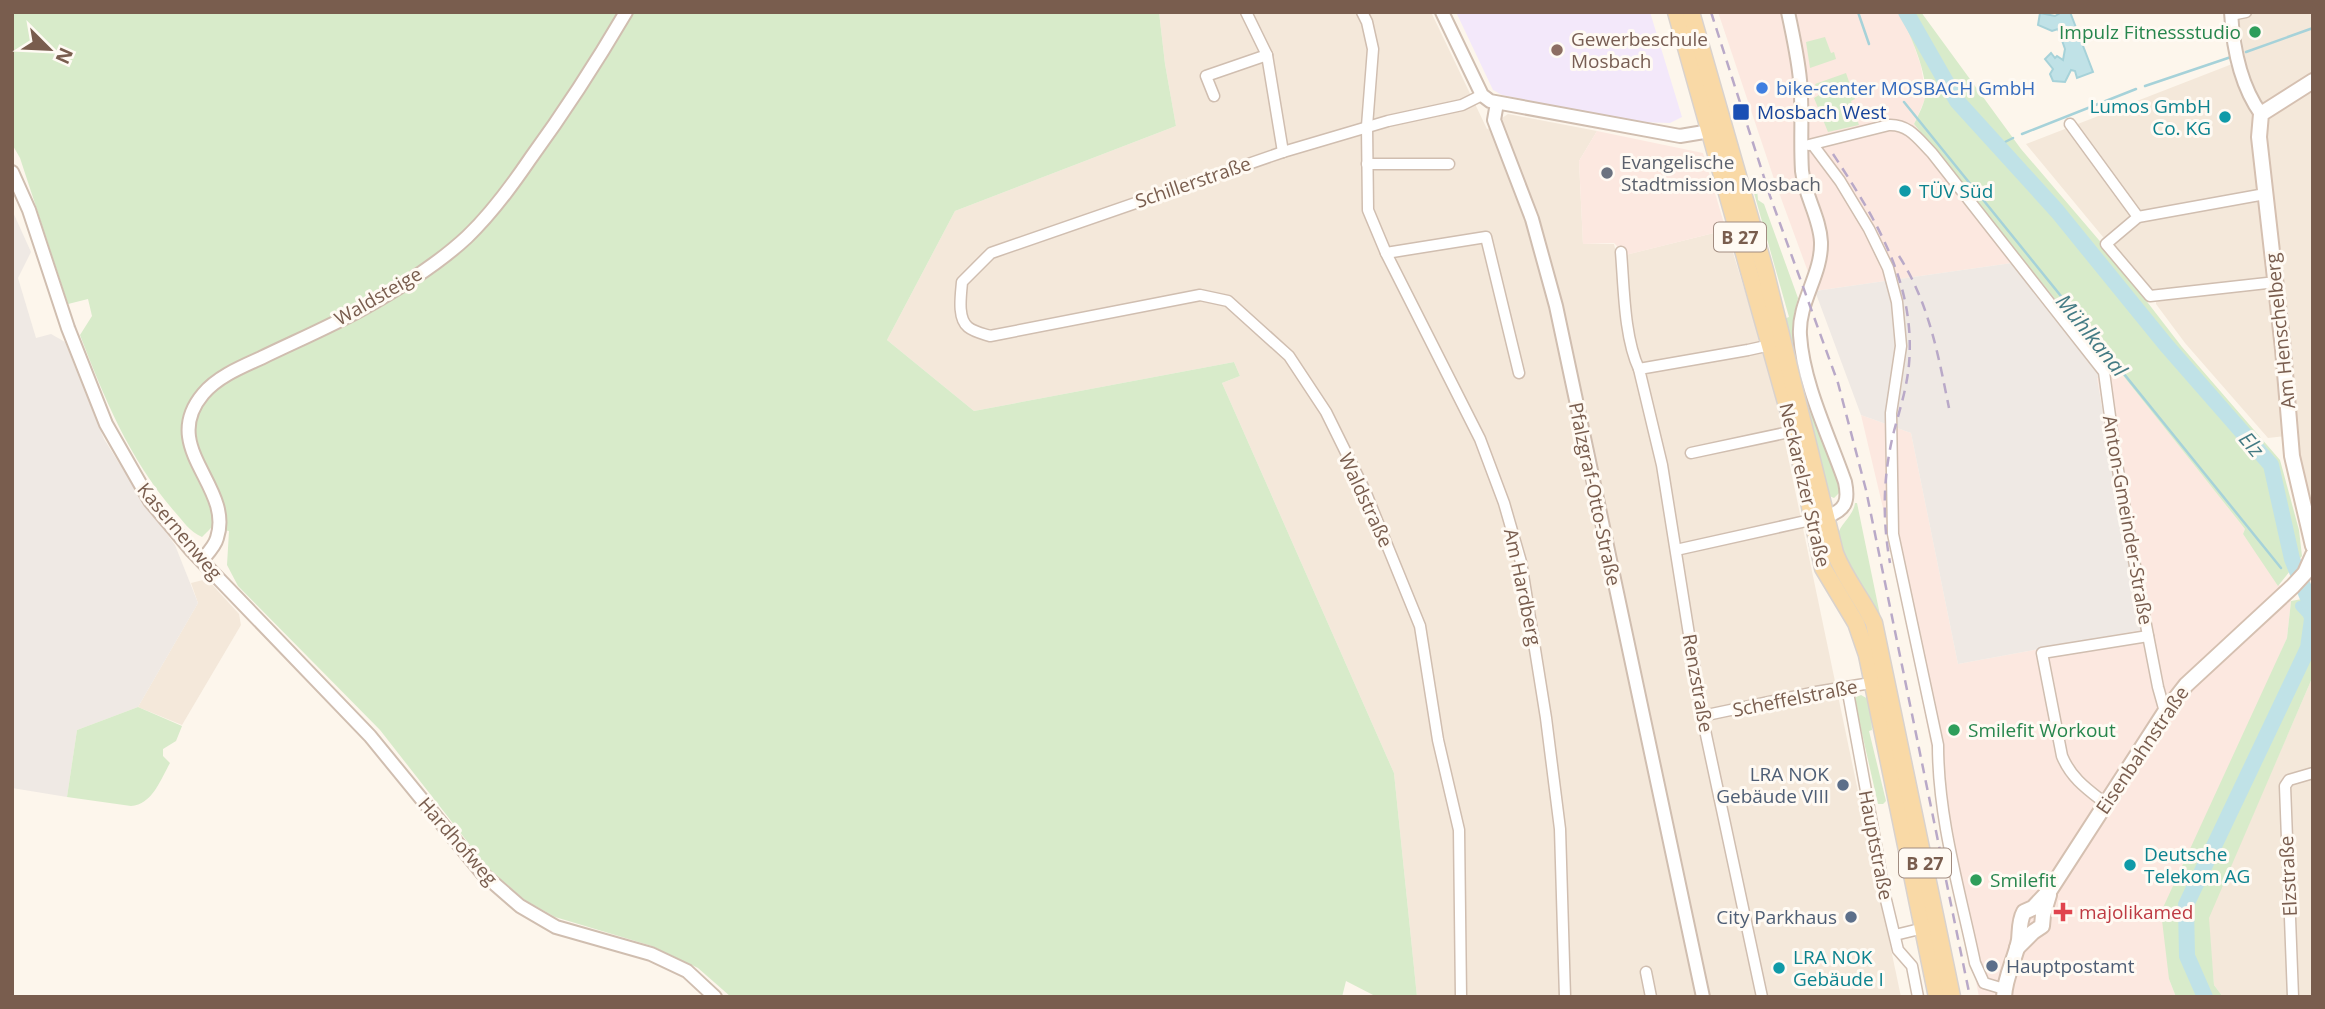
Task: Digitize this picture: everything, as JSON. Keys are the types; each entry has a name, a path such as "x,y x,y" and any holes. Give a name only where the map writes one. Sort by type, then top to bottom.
{"main road":[{"name":"Neckarelzer Straße","path":"1676,12 1716,130 1794,431 1811,520"},
{"name":"B 27","path":"1691,12 1716,130 1781,330 1811,520 1874,623 1880,682 1930,927 1937,997"},
{"path":"2261,114 2313,81"},
{"name":"Am Henschelberg","path":"2261,114 2259,153 2276,282 2292,456 2313,546"},
{"name":"Eisenbahnstraße","path":"2004,993 2007,974 2027,928 2024,912 2038,911 2165,712 2186,685 2293,586 2310,565"},
{"name":"B 27","path":"1930,927 1952,997"}],"street":[{"name":"Waldsteige","path":"202,560 217,539 220,517 217,501 196,461 189,437 191,414 204,392 233,371 360,310 418,275 465,239 496,208 573,101 626,12"},
{"path":"1246,12 1267,55 1283,152"},
{"name":"Am Hardberg","path":"1362,12 1373,50 1367,127 1368,210 1386,253 1480,439 1504,503 1521,562 1542,691 1560,830 1565,997"},
{"path":"1442,12 1482,95 1497,103 1680,136 1716,130"},
{"path":"1676,550 1811,520 1840,511 1847,502 1845,482 1821,417 1801,348 1800,324 1818,268 1821,242 1819,228 1806,194 1807,145 1800,80 1788,12"},
{"path":"2246,12 2231,14 2235,49 2248,96 2261,114"},
{"path":"1214,96 1206,76 1267,55"},
{"name":"Schillerstraße","path":"969,328 960,307 962,282 991,253 1283,152 1367,127 1462,104 1482,95"},
{"name":"Pfalzgraf-Otto-Straße","path":"1497,103 1494,120 1532,219 1556,306 1703,997"},
{"name":"Anton-Gmeinder-Straße","path":"1807,145 1897,124 1913,132 2104,372 2115,453 2148,636 2165,712"},
{"path":"2070,124 2138,217"},
{"path":"1807,145 1840,181 1869,229 1894,287 1901,346 1891,413 1893,534 1938,745 1938,774 1944,813 1975,963 1984,983 2004,993"},
{"path":"1367,164 1449,164"},
{"name":"Kasernenweg","path":"12,172 29,210 68,328 106,424 127,463 150,500 251,612"},
{"path":"2265,194 2138,217 2106,244 2150,296 2276,282"},
{"path":"1386,253 1486,237 1519,373"},
{"name":"Renzstraße","path":"1621,252 1634,360 1639,369 1662,465 1702,716 1762,997"},
{"name":"Waldstraße","path":"969,328 990,336 1007,334 1200,295 1228,301 1289,355 1326,412 1365,491 1420,626 1438,740 1459,830 1461,997"},
{"path":"1639,369 1766,346 1781,330"},
{"path":"1691,453 1794,431"},
{"name":"Hardhofweg","path":"251,612 370,736 482,873 520,906 556,927 651,954 687,971 715,997"},
{"path":"2105,803 2077,781 2062,757 2042,653 2148,636"},
{"name":"Scheffelstraße","path":"1702,716 1880,682"},
{"name":"Hauptstraße","path":"1847,687 1865,793 1898,950 1912,966 1918,997"},
{"name":"Elzstraße","path":"2293,997 2285,786 2289,780 2313,773"},
{"path":"1895,935 1930,927"},
{"path":"1646,972 1650,997"}],"shaded area":[{"path":"1159,12 1431,12 1487,129 1502,124 1502,118 1508,114 1597,131 1579,161 1583,244 1614,244 1617,257 1726,230 1777,404 1901,997 1417,997 1394,773 1222,383 1240,376 1234,362 974,411 887,340 955,211 1176,126"},
{"path":"1456,12 1650,12 1682,117 1670,123 1637,122 1502,95 1493,90"},
{"path":"1718,12 1899,12 1921,66 1926,97 1914,124 2026,261 1815,291"},
{"path":"2238,12 2313,12 2313,512 2296,435 2268,438 2185,343 2156,301 2026,144 2245,59"},
{"path":"1597,131 1703,153 1726,230 1626,255 1614,243 1583,244 1579,161"},
{"path":"12,210 31,252 18,278 36,338 51,334 65,342 104,439 140,497 175,545 198,603 138,707 77,730 67,797 12,788"},
{"path":"2026,261 2089,341 2120,373 2097,378 2141,630 1958,664 1911,433 1861,415 1815,291"},
{"path":"2121,373 2245,529 2243,534 2291,601 2287,638 2273,670 2169,979 2176,997 1979,997 1896,563 1861,415 1911,433 1958,664 2141,630 2097,377"},
{"path":"207,579 239,614 241,625 182,725 138,707 198,603 191,583"},
{"path":"2313,676 2313,997 2223,997 2214,985 2208,918"}],"green space":[{"path":"12,12 1159,12 1176,126 955,211 887,340 974,411 1234,362 1240,376 1222,383 1394,773 1417,997 1377,997 1346,981 1342,997 731,997 698,968 652,946 555,917 525,900 488,868 380,730 238,586 227,565 229,531 211,528 202,537 194,532 158,491 131,450 80,335 92,316 88,299 68,304 20,158 12,144"},
{"path":"1899,12 1921,12 2021,149 2104,246 2182,347 2280,460 2299,530 2302,556 2278,586 2243,534 2245,529 2121,373 2089,341 1914,124 1925,98 1924,78"},
{"path":"1825,37 1836,59 1810,68 1806,42"},
{"path":"1846,73 1855,99 1851,101 1859,125 1828,132 1814,98 1819,95 1815,84"},
{"path":"1757,188 1758,200 1764,204 1798,298 1794,315 1795,349 1837,476 1840,492 1834,498 1827,495 1784,319 1789,317 1754,193"},
{"path":"1855,503 1880,615 1875,616 1853,580 1837,537"},
{"path":"2313,597 2313,676 2209,918 2214,985 2223,997 2176,997 2169,979 2161,912 2287,638 2291,601"},
{"path":"1861,695 1870,700 1872,730 1869,731 1886,801 1883,804 1878,804 1854,698"},
{"path":"138,707 182,726 176,741 163,749 163,756 170,763 155,790 145,801 131,806 67,797 77,730"}],"water":[{"path":"2070,12 2093,72 2077,78 2075,71 2071,70 2065,82 2053,81 2050,74 2053,69 2045,59 2051,53 2055,58 2057,56 2063,60 2065,49 2058,29 2052,31 2038,25 2040,13 2055,16"}],"waterway":[{"name":"Mühlkanal","path":"1858,12 1869,44"},
{"name":"Elz","path":"1906,12 1957,101 2057,211 2166,345 2271,465 2292,559 2308,598 2312,619 2308,648 2186,905 2187,956 2205,997"},
{"path":"2246,52 2313,28"},
{"path":"2145,86 2231,57"},
{"path":"2022,134 2136,89"},
{"name":"Mühlkanal","path":"1904,102 2281,568"},
{"path":"1999,145 2013,138"},
{"name":"Mühlkanal","path":"2300,606 2312,619"}],"railway":[{"path":"1711,12 1770,196 1838,383 1866,490 1970,997"},
{"path":"1833,154 1877,227 1899,279 1906,306 1909,334 1908,373 1890,447 1886,480 1885,513 1890,563"},
{"path":"1899,256 1925,311 1949,408"}],"place":[{"name":"Impulz Fitnessstudio","path":"2255,32"},
{"name":"Gewerbeschule Mosbach","path":"1557,50"},
{"name":"bike-center MOSBACH GmbH","path":"1762,88"},
{"name":"Mosbach West","path":"1741,112"},
{"name":"Lumos GmbH Co. KG","path":"2225,117"},
{"name":"Evangelische Stadtmission Mosbach","path":"1607,173"},
{"name":"TÜV Süd","path":"1905,191"},
{"name":"Smilefit Workout","path":"1954,730"},
{"name":"LRA NOK Gebäude VIII","path":"1843,785"},
{"name":"Deutsche Telekom AG","path":"2130,865"},
{"name":"Smilefit","path":"1976,880"},
{"name":"majolikamed","path":"2063,912"},
{"name":"City Parkhaus","path":"1851,917"},
{"name":"Hauptpostamt","path":"1992,966"},
{"name":"LRA NOK Gebäude I","path":"1779,968"}]}
